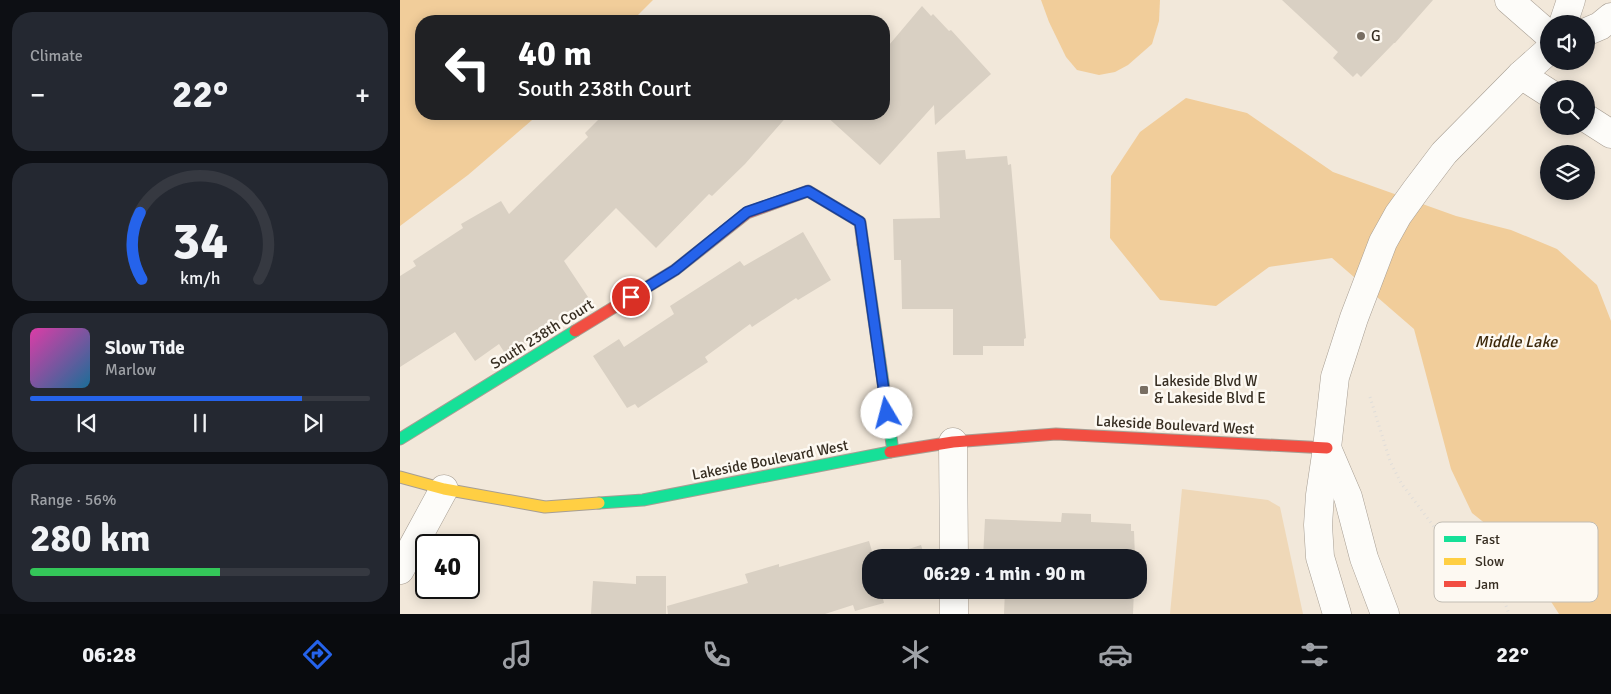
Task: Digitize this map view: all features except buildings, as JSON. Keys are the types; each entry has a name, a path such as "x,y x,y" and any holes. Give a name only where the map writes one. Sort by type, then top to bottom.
{"street":[{"path":"1509,0 1540,27"},
{"path":"1566,15 1571,0"},
{"path":"1595,28 1611,17"},
{"path":"1337,614 1322,564 1318,525 1335,377 1354,318 1383,242 1398,215 1444,152 1540,58"},
{"path":"1521,75 1540,88"},
{"path":"1595,124 1611,134"},
{"name":"South 238th Court","path":"400,439 675,270 747,212 808,191 860,222 893,451"},
{"name":"Lakeside Boulevard West","path":"400,477 444,489 545,507 643,500 893,451 953,442 1056,434 1327,448"},
{"path":"953,442 954,549"},
{"path":"1327,448 1348,497 1364,558 1386,614"},
{"path":"400,570 444,489"}],"path":[{"path":"1370,397 1390,462 1401,483 1434,527"},
{"path":"1505,602 1509,614"}],"shaded area":[{"path":"1182,489 1268,500 1280,507 1303,614 1170,614"}],"water":[{"path":"400,0 653,0 638,15 415,15 415,120 532,120 468,175 400,226"},
{"path":"1041,0 1160,0 1159,21 1152,44 1128,65 1115,72 1099,75 1077,70 1066,57 1049,22"},
{"name":"Middle Lake","path":"1186,98 1247,113 1333,172 1456,216 1511,230 1557,249 1597,285 1611,321 1611,614 1559,614 1551,602 1598,602 1598,522 1483,522 1472,513 1451,469 1414,329 1332,258 1269,267 1216,306 1160,300 1110,238 1111,176 1140,132"}],"traffic: fast":[{"path":"863,244 893,451"},
{"path":"400,439 575,331"},
{"path":"599,503 643,500 890,452"}],"traffic: slow":[{"path":"400,477 444,489 545,507 599,503"}],"traffic: jam":[{"path":"575,331 675,270 747,213 808,191 860,222 863,244"},
{"path":"890,452 953,442 1056,434 1327,448"}],"place":[{"name":"G","path":"1361,36"},
{"name":"Lakeside Blvd W & Lakeside Blvd E","path":"1144,390"}],"route":[{"path":"631,297 675,270 747,212 808,191 860,222 887,413"}]}
